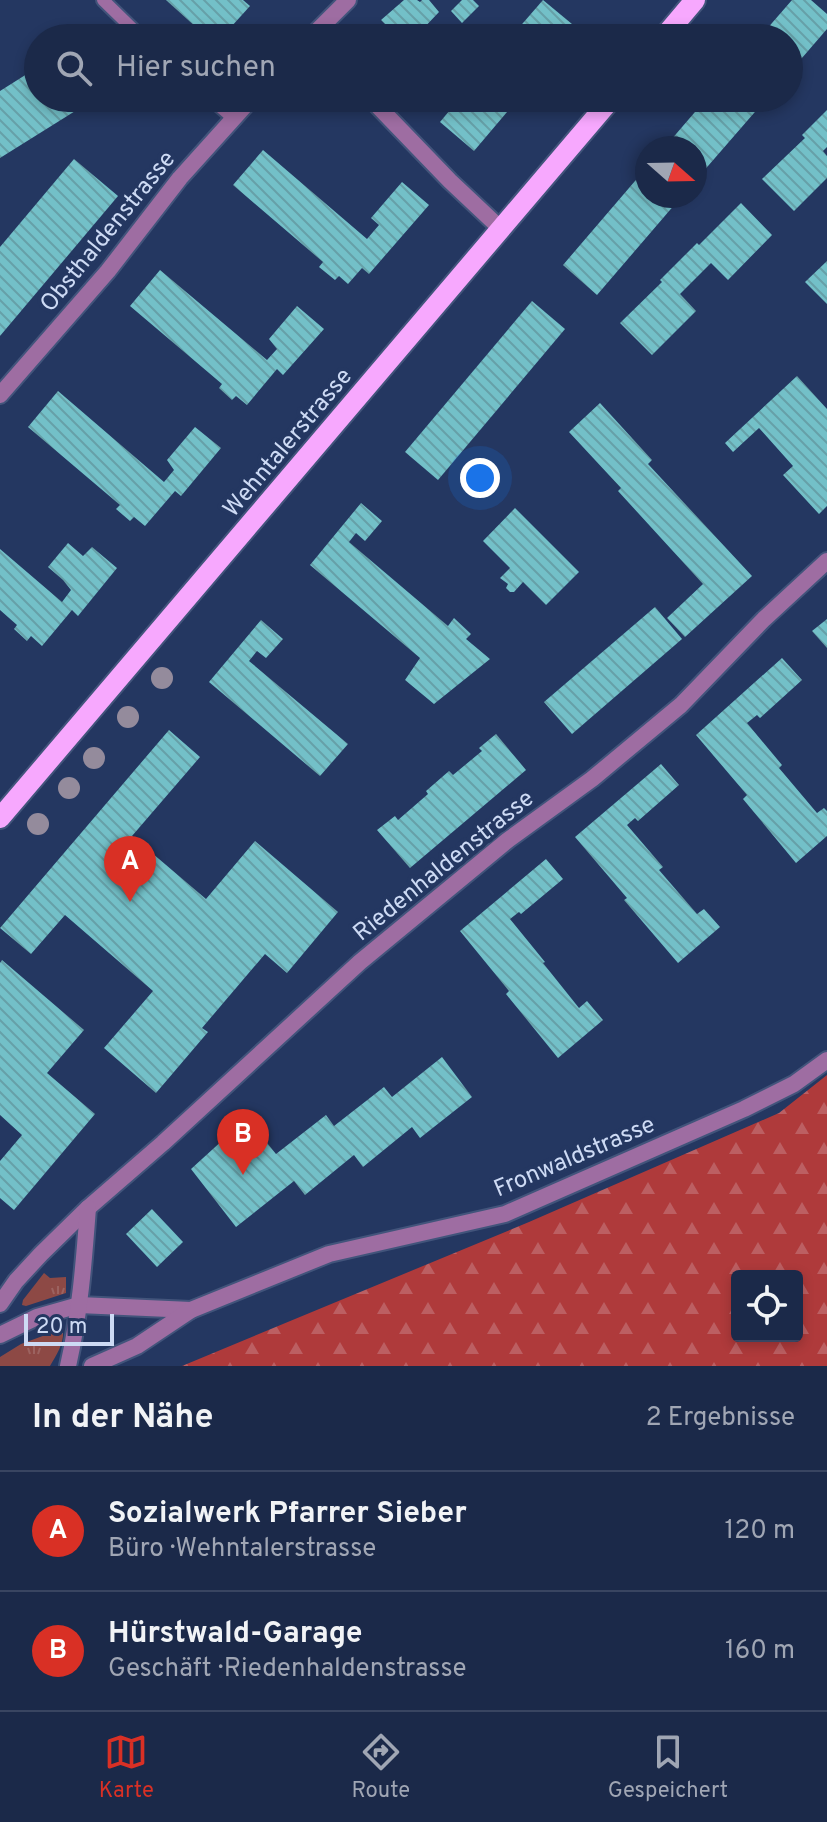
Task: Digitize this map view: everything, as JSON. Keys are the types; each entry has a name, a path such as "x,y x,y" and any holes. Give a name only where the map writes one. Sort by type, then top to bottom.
{"main road":[{"path":"675,24 695,0"},
{"name":"Wehntalerstrasse","path":"0,818 600,112"}],"street":[{"path":"325,24 348,0"},
{"name":"Obsthaldenstrasse","path":"0,395 108,271 180,178 239,112"},
{"path":"383,112 501,229"},
{"name":"Riedenhaldenstrasse","path":"0,1304 24,1272 88,1208 360,962 508,840 592,779 681,705 764,619 827,561"},
{"name":"Fronwaldstrasse","path":"92,1366 137,1346 191,1310 329,1254 505,1214 744,1109 794,1084 827,1060"},
{"path":"68,1366 79,1305 88,1208"},
{"name":"Fronwaldstrasse","path":"0,1335 37,1317 79,1305 191,1310"}],"lane":[{"path":"103,0 128,24"},
{"path":"226,112 233,118"}],"green space":[{"path":"827,1075 827,1366 182,1366 529,1222 779,1113"},
{"path":"44,1273 50,1278 66,1277 66,1293 22,1305 23,1300"},
{"path":"59,1330 63,1332 62,1341 50,1366 0,1366 0,1357 21,1344"}],"building":[{"path":"166,0 243,0 250,6 234,24 193,24"},
{"path":"404,0 429,0 439,12 428,24 385,24 381,20"},
{"path":"462,0 473,0 479,6 462,23 451,11"},
{"path":"543,0 572,24 522,24"},
{"path":"792,0 811,0 827,14 827,29 803,57 803,24 771,24"},
{"path":"24,76 24,112 74,112 0,158 0,91"},
{"path":"827,110 827,147 823,151 827,156 827,178 794,211 762,179 805,138 802,135"},
{"path":"448,112 507,112 474,151 440,122"},
{"path":"695,112 755,112 707,167 707,136 674,136"},
{"path":"263,150 367,239 379,225 371,218 402,182 429,205 369,274 362,268 348,284 339,276 335,280 319,267 323,262 233,185"},
{"path":"74,159 118,196 0,336 0,247"},
{"path":"635,181 635,208 672,208 597,295 563,265"},
{"path":"741,203 772,235 728,280 711,263 680,294 696,311 652,355 620,323 697,243 699,245"},
{"path":"827,261 827,304 805,282"},
{"path":"160,270 267,360 277,349 269,339 297,306 324,329 283,375 277,369 247,405 236,396 232,400 219,388 222,384 130,306"},
{"path":"532,301 565,329 438,480 405,452"},
{"path":"797,376 827,409 827,506 819,514 783,475 793,466 759,428 733,452 725,443"},
{"path":"58,391 164,482 174,470 167,460 195,427 221,448 181,496 175,491 145,526 134,517 130,521 116,509 120,505 28,427"},
{"path":"600,403 652,460 648,464 752,576 685,637 667,618 703,584 569,432"},
{"path":"361,503 382,521 365,541 356,533 349,542 448,626 454,618 471,634 466,639 490,659 434,704 405,680 420,658 310,565"},
{"path":"515,508 579,572 546,605 523,582 514,592 506,588 508,584 500,578 510,568 483,541"},
{"path":"68,543 83,556 92,547 117,568 78,616 72,610 42,646 31,636 27,641 14,629 17,625 0,610 0,549 62,602 71,590 48,567"},
{"path":"655,607 682,639 572,734 544,702"},
{"path":"827,619 827,648 812,631"},
{"path":"261,620 283,639 266,658 257,651 249,661 348,744 320,776 209,682"},
{"path":"782,658 802,680 760,718 757,715 747,723 817,813 824,808 827,811 827,836 796,863 743,799 747,795 696,735"},
{"path":"169,730 200,757 132,836 206,899 255,841 338,912 287,973 265,954 202,1028 208,1032 156,1093 104,1048 153,991 65,915 31,954 0,928"},
{"path":"496,734 526,770 410,868 377,830 395,816 398,820 449,771 453,775 482,751 479,748"},
{"path":"661,764 679,785 638,821 635,818 627,825 663,867 659,870 697,914 704,909 720,927 678,963 575,837"},
{"path":"546,859 563,879 521,914 519,912 510,919 579,1008 587,1001 603,1020 558,1058 460,931"},
{"path":"2,960 84,1030 47,1073 95,1114 14,1210 0,1198 0,1161 22,1135 0,1115"},
{"path":"442,1057 472,1097 420,1138 412,1127 363,1167 354,1155 305,1195 294,1181 236,1227 191,1169 247,1118 276,1154 326,1115 334,1126 384,1087 392,1097"},
{"path":"152,1209 183,1242 157,1267 126,1234"}],"place":[{"name":"Sozialwerk Pfarrer Sieber","path":"130,902"},
{"name":"Hürstwald-Garage","path":"243,1175"}]}
